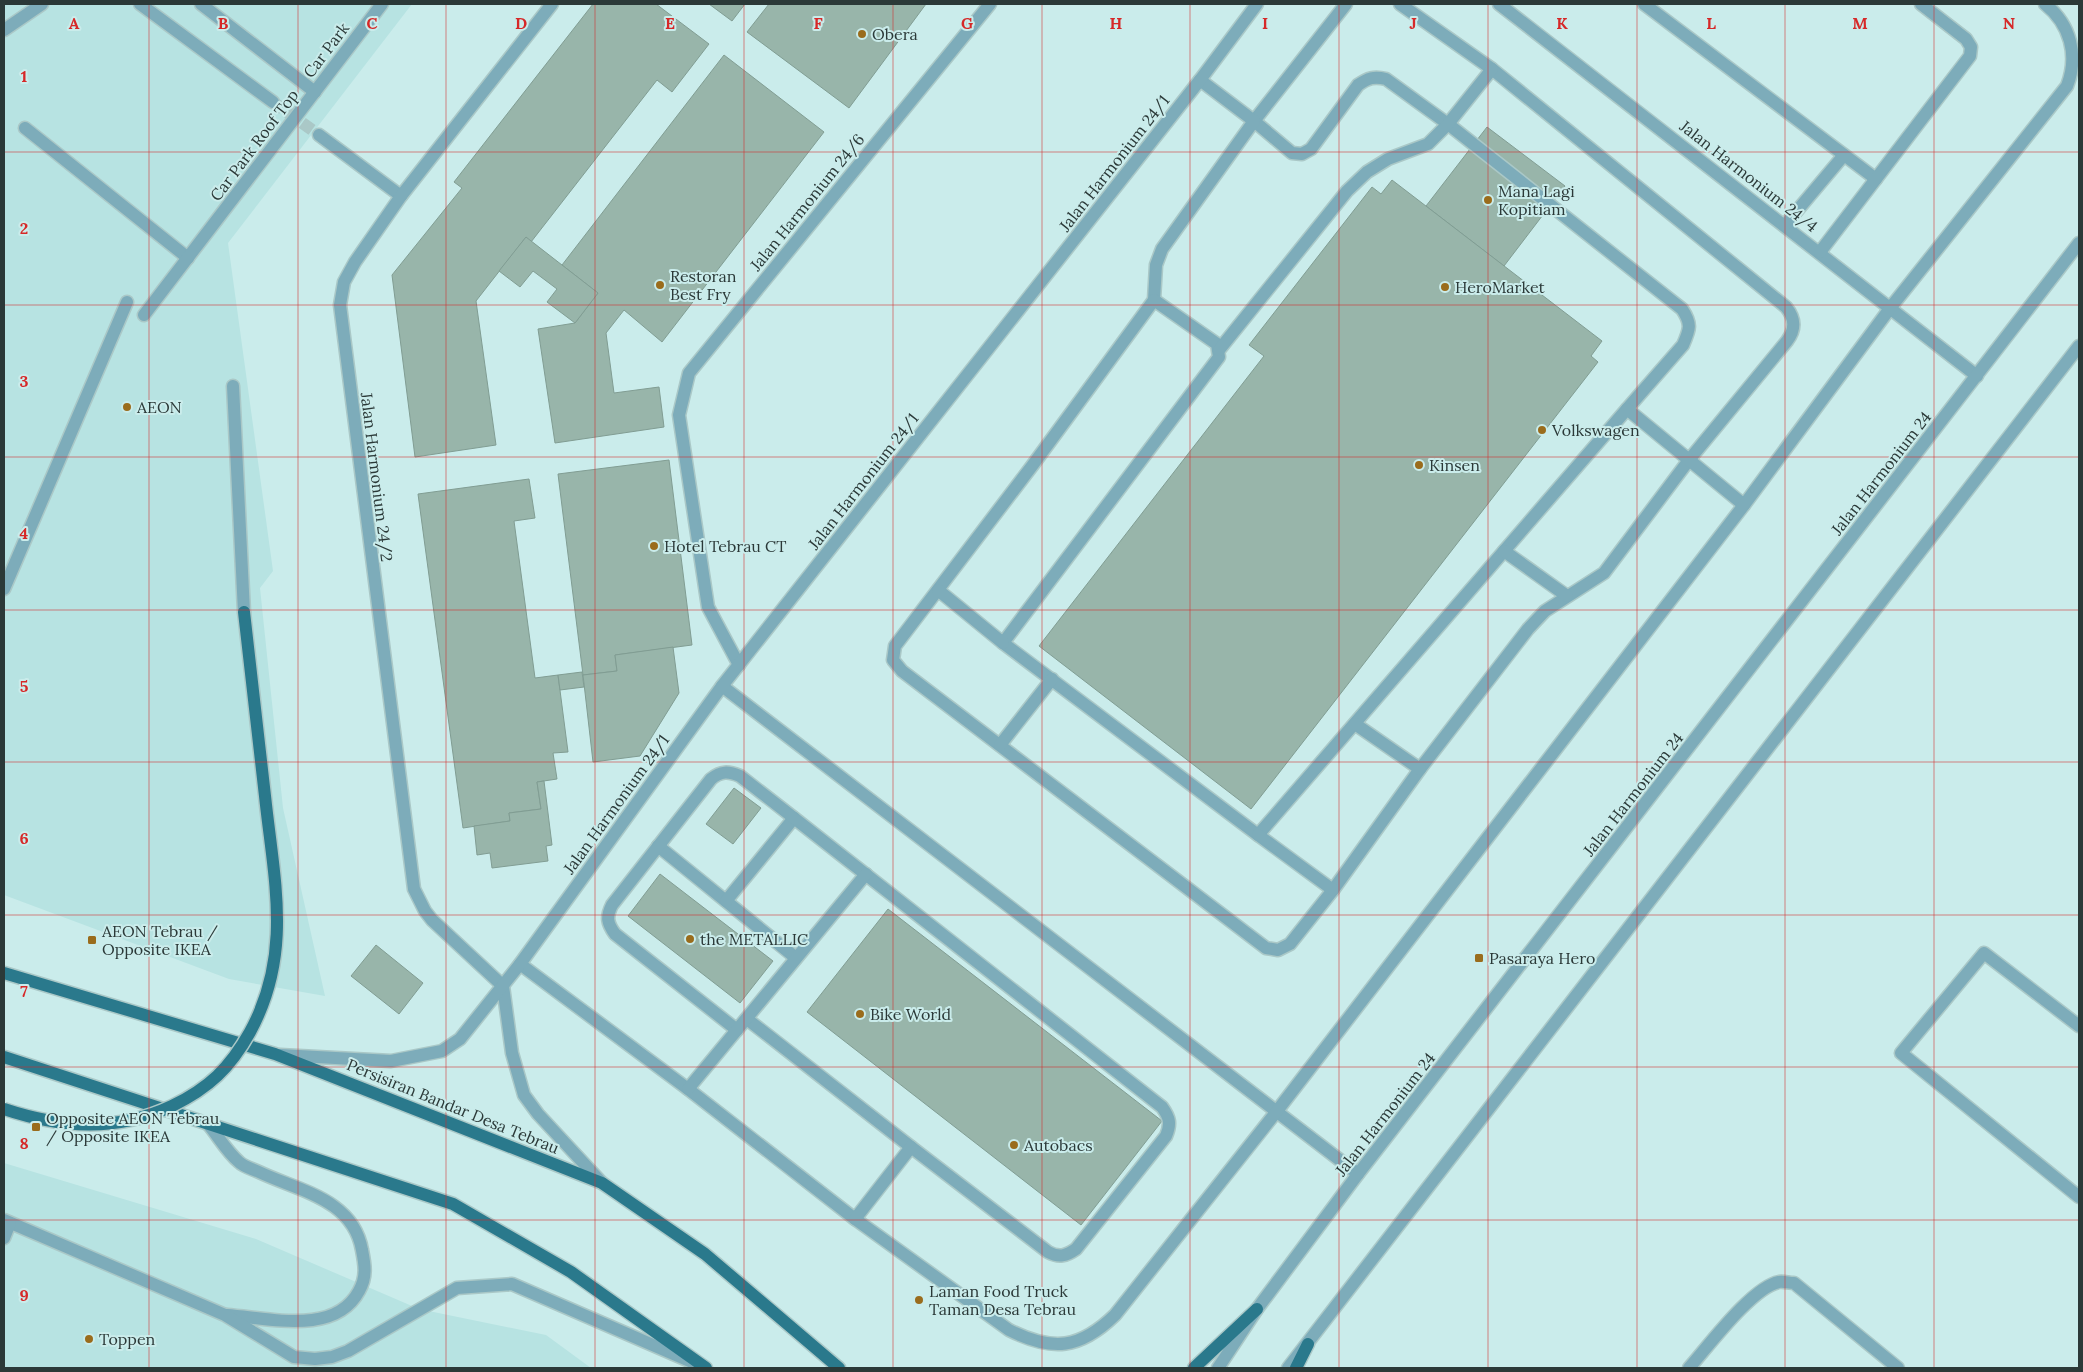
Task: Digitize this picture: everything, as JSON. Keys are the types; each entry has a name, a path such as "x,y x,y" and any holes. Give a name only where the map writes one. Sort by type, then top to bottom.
{"main road":[{"path":"4,1109 28,1117 59,1123 112,1124 138,1119 188,1098 210,1083 236,1057 254,1025 273,975 278,937 278,918 244,612"},
{"name":"Persisiran Bandar Desa Tebrau","path":"4,973 275,1054 602,1183 706,1254 839,1368"},
{"path":"4,1057 453,1204 571,1272 705,1367"},
{"path":"1194,1368 1257,1309"},
{"path":"1296,1368 1308,1344"}],"street":[{"path":"4,30 42,4"},
{"path":"140,4 273,102"},
{"path":"202,4 315,92"},
{"name":"Car Park","path":"315,92 382,4"},
{"name":"Jalan Harmonium 24/2","path":"503,986 432,920 419,901 412,877 340,305 348,271 401,196 552,4"},
{"name":"Jalan Harmonium 24/6","path":"739,664 708,607 679,415 689,373 990,4"},
{"name":"Jalan Harmonium 24/1","path":"275,1054 391,1061 442,1051 460,1039 520,964 722,686 1258,4"},
{"path":"1346,4 1254,121 1162,248 1156,265 1154,300 895,646 893,660 902,671 1266,948 1278,950 1290,944 1332,890 1420,769 1528,630 1545,610 1604,573 1689,460 1792,333 1792,314 1778,300 1492,69 1400,4"},
{"name":"Jalan Harmonium 24/4","path":"1500,4 1891,307 1977,376"},
{"path":"1644,4 1876,179"},
{"path":"1820,252 1970,56 1971,47 1966,39 1921,4"},
{"path":"520,964 688,1089 855,1219 1009,1330 1030,1340 1045,1343 1077,1341 1098,1331 1115,1315 1277,1111 1744,505 1891,307 2067,86 2073,70 2072,50 2058,14 2045,4"},
{"path":"1003,643 1216,364 1219,350 1348,191 1360,178 1388,159 1428,144 1448,124 1492,69"},
{"path":"1200,80 1254,121 1292,154 1302,154 1310,149 1358,85 1368,78 1377,76 1386,79 1448,124 1682,309 1689,320 1688,334 1682,345 1258,835"},
{"name":"Car Park Roof Top","path":"144,315 315,92"},
{"path":"25,128 188,258"},
{"path":"319,135 401,196"},
{"path":"1785,225 1844,155"},
{"name":"Jalan Harmonium 24","path":"1218,1368 1257,1309 1358,1174 2079,243"},
{"path":"1154,300 1217,344 1219,350"},
{"path":"4,589 127,302"},
{"path":"1288,1368 2079,346"},
{"path":"233,386 244,612"},
{"path":"1628,409 1744,505"},
{"path":"1504,551 1567,596"},
{"path":"938,590 1003,643 1332,890"},
{"path":"1000,745 1052,679"},
{"path":"722,686 1358,1174"},
{"path":"1354,724 1420,769"},
{"path":"737,1030 615,934 608,925 607,915 612,905 711,779 720,773 730,772 740,776 1162,1107 1169,1116 1170,1126 1166,1136 1076,1249 1068,1255 1057,1256 1048,1252 747,1019"},
{"path":"726,901 794,818"},
{"path":"658,846 796,958"},
{"path":"688,1089 866,874"},
{"path":"2079,1026 1984,953 1901,1053 2079,1197"},
{"path":"503,986 512,1053 524,1096 538,1114 602,1183"},
{"path":"208,1124 239,1162 337,1206 352,1225 361,1245 366,1270 361,1289 351,1306 332,1316 302,1321 225,1315"},
{"path":"855,1219 911,1147"},
{"path":"4,1238 7,1222 225,1315 294,1357 315,1359 332,1357 367,1342 391,1325 457,1288 512,1284 575,1309 705,1367"},
{"path":"1689,1368 1735,1314 1764,1290 1778,1282 1794,1283 1898,1368"}],"shaded area":[{"name":"AEON","path":"4,4 412,4 228,243 273,571 260,588 283,808 325,996 229,979 4,895"},
{"path":"4,1163 256,1239 419,1309 546,1335 591,1368 4,1368"}],"building":[{"path":"593,4 656,4 709,44 672,92 657,80 531,242 526,237 476,301 496,445 415,457 392,275 462,188 454,182"},
{"path":"709,4 745,4 732,21"},
{"path":"769,4 926,4 849,108 747,32"},
{"path":"724,55 824,132 662,342 624,310 606,333 614,393 659,387 664,427 555,443 538,329 575,323 598,293 562,265"},
{"path":"1487,127 1565,186 1504,266 1426,206"},
{"path":"1392,180 1602,341 1591,356 1598,362 1251,809 1039,646 1264,356 1249,345 1372,187 1381,194"},
{"path":"526,237 598,293 575,323 547,302 557,289 533,271 520,287 499,271"},
{"path":"669,460 692,645 615,655 617,671 583,675 558,474"},
{"path":"529,479 535,518 514,521 535,678 558,675 568,752 553,753 557,779 537,782 541,809 509,813 510,821 463,828 418,494"},
{"path":"673,647 679,693 640,756 593,762 583,675 617,671 615,655"},
{"path":"582,672 584,687 560,690 558,675"},
{"path":"544,781 552,845 546,846 548,861 492,868 490,853 477,855 474,826 510,821 509,813 541,809 537,782"},
{"path":"734,788 761,808 733,844 706,824"},
{"path":"660,874 773,961 740,1003 628,916"},
{"path":"888,909 1162,1121 1081,1225 807,1012"},
{"path":"376,945 423,983 399,1014 351,976"}],"tunnel":[{"path":"273,102 319,135"}],"place":[{"name":"Obera","path":"862,34"},
{"name":"Mana Lagi Kopitiam","path":"1488,200"},
{"name":"Restoran Best Fry","path":"660,285"},
{"name":"HeroMarket","path":"1445,287"},
{"name":"AEON","path":"127,407"},
{"name":"Volkswagen","path":"1542,430"},
{"name":"Kinsen","path":"1419,465"},
{"name":"Hotel Tebrau CT","path":"654,546"},
{"name":"the METALLIC","path":"690,939"},
{"name":"AEON Tebrau / Opposite IKEA","path":"92,940"},
{"name":"Pasaraya Hero","path":"1479,958"},
{"name":"Bike World","path":"860,1014"},
{"name":"Opposite AEON Tebrau / Opposite IKEA","path":"36,1127"},
{"name":"Autobacs","path":"1014,1145"},
{"name":"Laman Food Truck Taman Desa Tebrau","path":"919,1300"},
{"name":"Toppen","path":"89,1339"}]}
